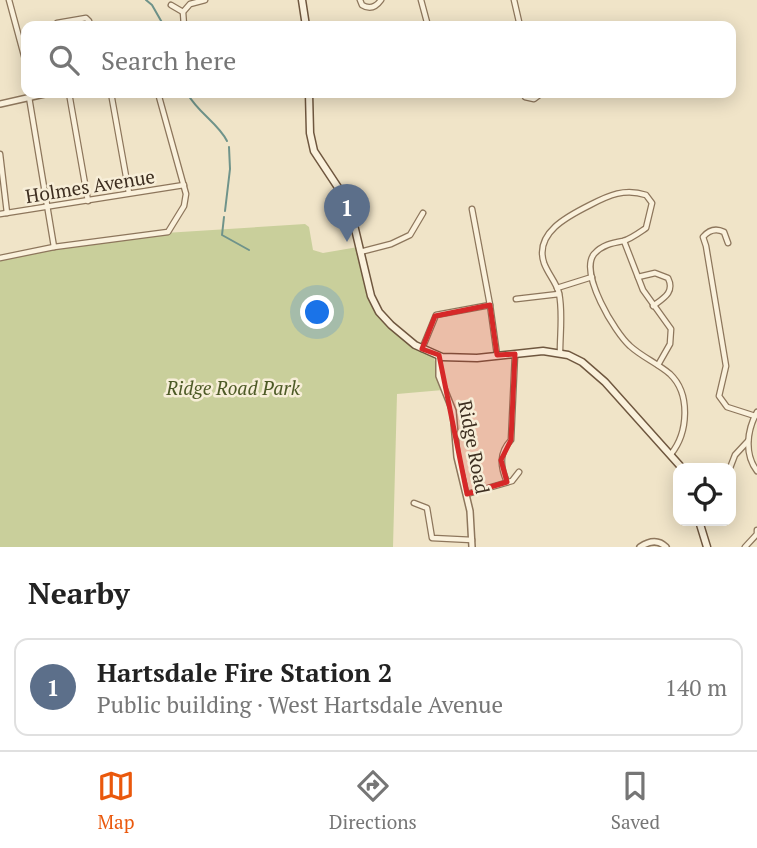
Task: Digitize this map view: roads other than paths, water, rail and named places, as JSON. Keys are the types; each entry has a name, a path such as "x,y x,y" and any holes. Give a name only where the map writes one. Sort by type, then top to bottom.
{"main road":[{"path":"302,0 305,21"},
{"path":"309,98 310,134 314,151 345,198 369,289 379,312 398,332 439,356 461,358 543,351 560,353 582,362 592,369 678,463"},
{"path":"701,526 707,547"}],"street":[{"path":"9,0 21,44"},
{"path":"184,21 183,12 190,4 205,0"},
{"path":"360,0 366,9 372,8 381,0"},
{"path":"421,0 427,21"},
{"path":"514,0 519,21"},
{"path":"171,5 183,12"},
{"path":"69,21 86,18 88,21"},
{"path":"0,104 22,98"},
{"path":"33,98 54,247"},
{"path":"70,98 88,201"},
{"path":"112,98 129,193"},
{"path":"0,258 54,247 168,232 184,206 184,184 159,98"},
{"path":"0,154 7,213"},
{"name":"Holmes Avenue","path":"0,214 184,184"},
{"path":"560,353 558,291 545,265 542,251 545,239 560,222 617,192 629,191 646,195 652,203 646,228 624,241 609,243 594,254 591,262 592,277 600,300 626,343 675,381 683,401 685,425 671,454"},
{"path":"472,209 491,306 497,355"},
{"path":"360,252 391,244 410,235 423,213"},
{"path":"728,243 724,232 719,229 703,237 726,366 719,396 727,407 756,414 748,441 750,460 757,471"},
{"path":"624,241 637,276 653,306 671,329 671,338 657,365"},
{"path":"637,276 655,274 668,278 671,284 669,293 653,306"},
{"path":"516,299 558,291 592,277"},
{"path":"422,348 436,315 491,306"},
{"path":"507,482 501,460 503,449 511,440 515,354"},
{"name":"Ridge Road","path":"439,356 439,376 453,411 457,457 470,511 472,544"},
{"path":"732,463 735,455 748,441"},
{"path":"467,494 512,481 519,472"},
{"path":"414,503 427,508 432,538 472,544"},
{"path":"745,547 757,534 757,530"},
{"path":"640,547 657,541 666,547"}],"waterway":[{"path":"146,0 161,21"},
{"path":"191,98 227,141"},
{"path":"225,211 230,169 229,147"},
{"path":"224,217 222,235 249,250"}],"place":[{"name":"Hartsdale Fire Station 2","path":"347,242"}],"park label":[{"name":"Ridge Road Park","path":"233,388"}]}
